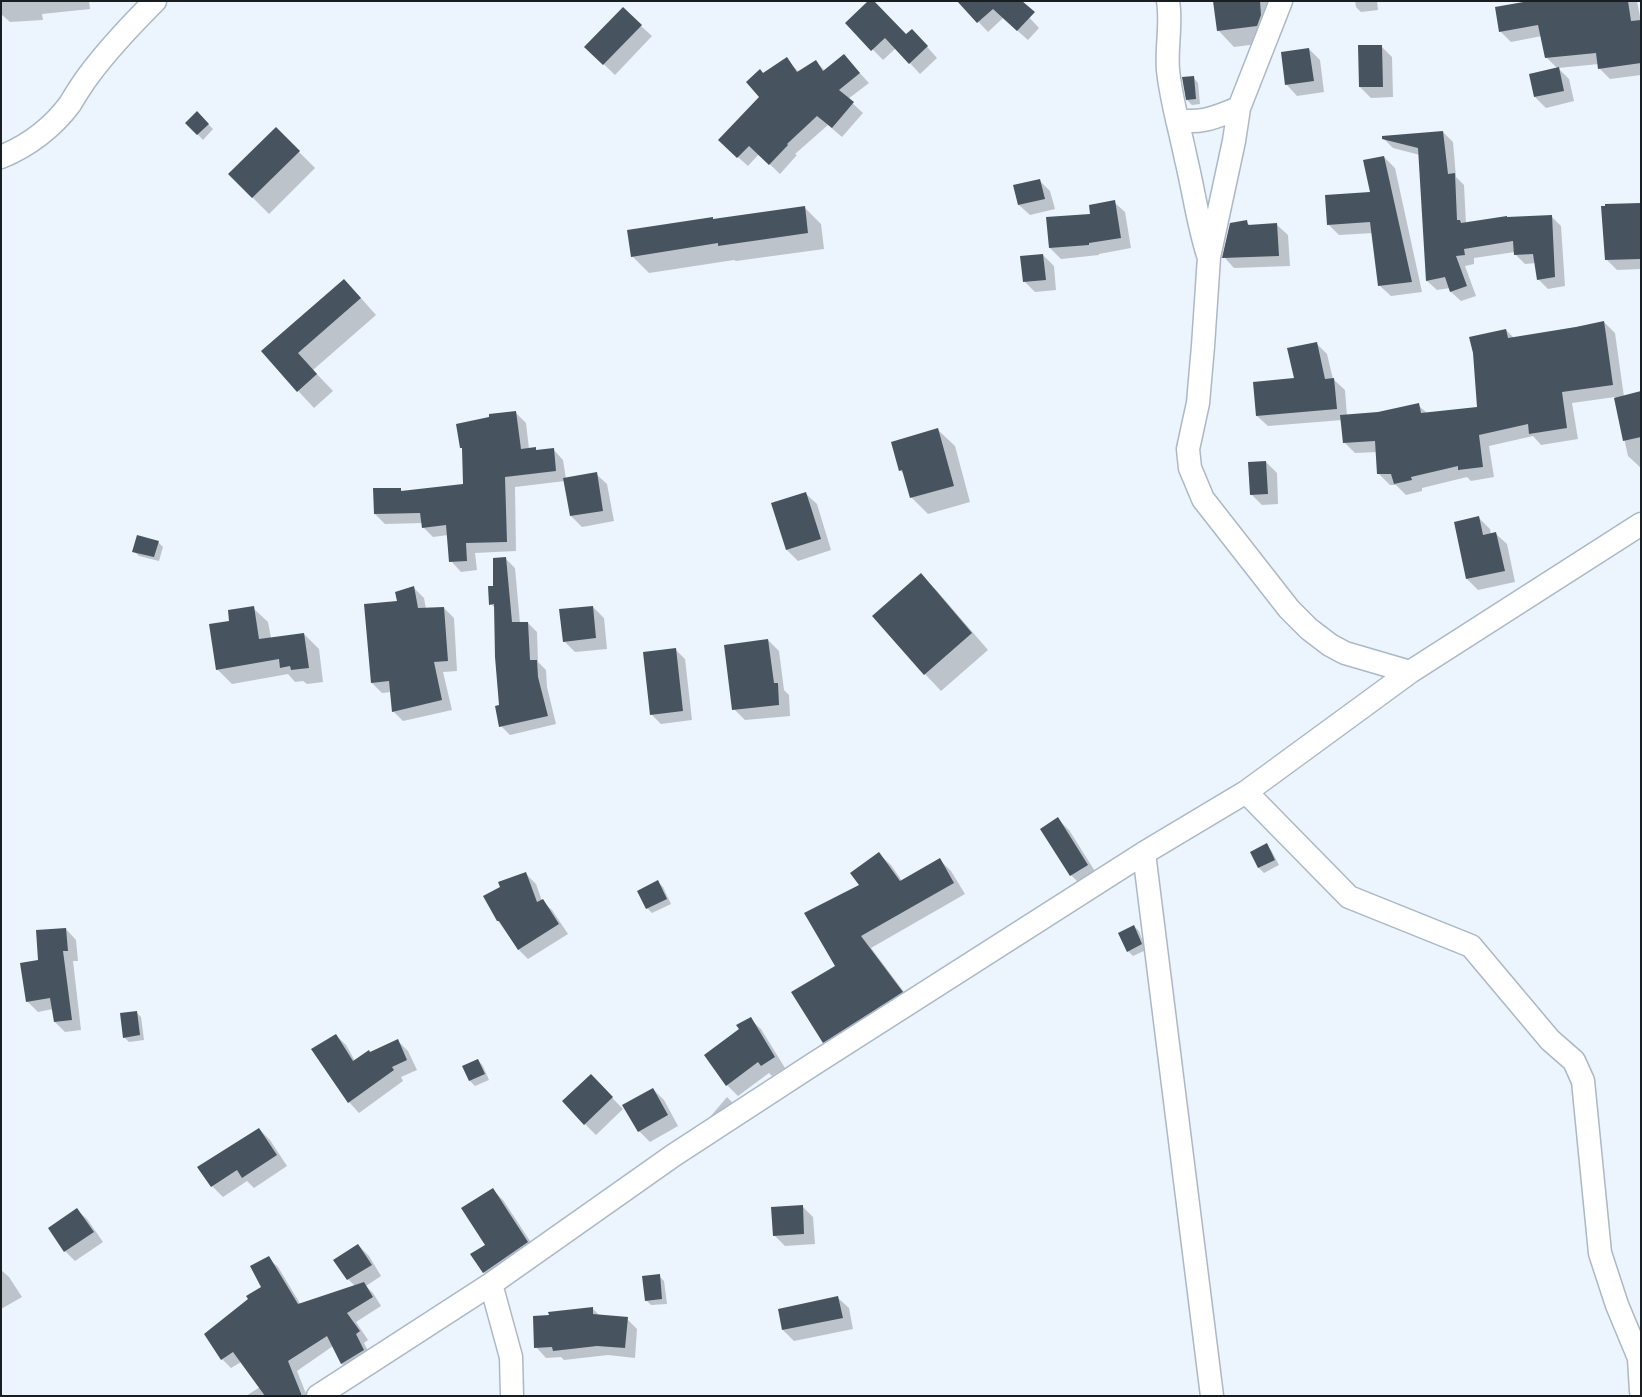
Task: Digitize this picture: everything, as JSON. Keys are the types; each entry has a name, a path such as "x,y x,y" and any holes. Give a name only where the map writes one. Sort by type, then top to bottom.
{"street":[{"path":"1,157 30,142 51,125 69,105 88,76 122,33 155,1"},
{"path":"1168,1 1170,25 1168,68 1200,228 1209,257"},
{"path":"1281,1 1239,108 1234,141 1209,257 1198,403 1188,449 1190,468 1203,499 1289,609 1309,630 1345,653 1410,672"},
{"path":"1177,120 1204,121 1239,108"},
{"path":"318,1396 491,1284 674,1155 812,1065 1144,853 1246,792 1410,672 1641,524"},
{"path":"1246,792 1349,897 1471,946 1550,1040 1574,1061 1583,1081 1600,1253 1639,1358 1641,1391"},
{"path":"1144,853 1212,1396"},
{"path":"491,1284 511,1357 512,1396"}],"building":[{"path":"868,1 874,1 906,34 912,29 928,46 909,64 885,38 871,51 845,23"},
{"path":"957,1 1022,1 1035,12 1017,31 993,9 977,23"},
{"path":"1213,1 1260,1 1261,15 1257,26 1217,31"},
{"path":"1529,1 1628,1 1631,21 1641,20 1641,63 1598,69 1596,53 1545,58 1538,25 1499,32 1495,7"},
{"path":"623,7 642,25 603,65 584,47"},
{"path":"1358,45 1382,45 1383,87 1359,87"},
{"path":"1309,48 1314,81 1285,85 1281,52"},
{"path":"844,54 860,73 839,90 854,102 832,128 817,116 787,144 769,165 749,146 737,158 718,140 759,97 746,82 760,69 763,73 787,57 797,72 816,60 823,71"},
{"path":"1559,67 1564,91 1534,97 1529,74"},
{"path":"1194,76 1196,99 1186,100 1182,77"},
{"path":"197,111 209,124 197,135 185,123"},
{"path":"276,127 300,151 252,198 228,174"},
{"path":"1443,131 1448,174 1455,173 1457,220 1460,220 1461,223 1507,216 1552,215 1555,277 1537,280 1533,254 1514,255 1513,241 1464,249 1465,255 1456,256 1467,286 1450,292 1445,277 1426,281 1418,148 1382,139 1382,136"},
{"path":"1384,156 1412,282 1378,286 1370,222 1327,225 1325,195 1370,192 1363,160"},
{"path":"1040,179 1045,199 1018,205 1013,185"},
{"path":"1115,200 1121,238 1089,243 1089,245 1049,248 1046,217 1090,214 1089,205"},
{"path":"1641,203 1641,259 1605,260 1601,206 1605,206 1605,204"},
{"path":"805,206 808,233 718,246 718,243 631,257 627,230"},
{"path":"1247,220 1248,225 1277,223 1279,256 1222,258 1230,223"},
{"path":"1043,254 1046,280 1023,282 1020,256"},
{"path":"344,279 361,298 298,353 317,374 297,392 261,351"},
{"path":"1604,321 1613,385 1562,392 1567,428 1529,434 1528,424 1479,435 1483,467 1458,470 1458,466 1411,477 1412,480 1394,484 1391,474 1377,474 1375,441 1343,443 1340,415 1378,412 1419,403 1421,413 1477,407 1473,353 1469,337 1506,329 1508,338"},
{"path":"1317,342 1325,379 1334,378 1337,409 1256,416 1253,382 1294,378 1287,348"},
{"path":"1641,391 1641,437 1623,441 1614,398"},
{"path":"516,411 521,449 536,447 536,450 554,448 556,471 505,477 507,542 466,543 467,561 449,562 446,525 422,528 420,513 374,514 373,488 401,488 401,491 463,484 462,448 460,448 456,424 489,417 489,414"},
{"path":"938,428 954,486 910,498 902,470 899,471 891,442"},
{"path":"1266,461 1268,494 1250,495 1248,462"},
{"path":"597,472 603,511 570,516 563,478"},
{"path":"806,492 821,539 786,550 771,503"},
{"path":"1479,516 1483,535 1496,532 1505,571 1466,579 1454,522"},
{"path":"137,535 159,541 154,557 132,552"},
{"path":"506,557 512,622 528,622 530,660 537,660 538,677 548,716 499,727 495,706 499,705 495,657 494,604 489,605 488,586 493,586 493,558"},
{"path":"921,573 972,633 924,675 872,616"},
{"path":"414,586 418,608 444,607 448,661 434,662 442,700 392,712 389,681 371,683 364,604 397,601 395,592"},
{"path":"254,606 259,639 304,633 309,668 291,670 290,666 280,668 279,659 216,670 209,624 229,621 228,610"},
{"path":"593,606 596,638 563,642 559,609"},
{"path":"768,639 774,683 778,683 779,705 732,710 724,645"},
{"path":"676,648 683,711 650,715 643,652"},
{"path":"1058,817 1088,865 1070,876 1040,829"},
{"path":"1267,843 1275,860 1258,868 1250,852"},
{"path":"879,852 900,881 940,858 954,883 861,936 903,992 823,1043 791,992 835,966 804,913 859,885 850,873"},
{"path":"526,872 537,902 543,899 559,924 518,950 499,921 497,921 483,896 500,887 498,882"},
{"path":"658,880 667,899 646,909 637,891"},
{"path":"1134,925 1142,944 1127,952 1118,933"},
{"path":"66,928 68,951 63,951 72,1020 54,1022 50,998 26,1002 20,963 38,960 36,930"},
{"path":"137,1011 140,1035 123,1038 120,1013"},
{"path":"751,1017 775,1057 761,1066 758,1062 726,1086 704,1055 739,1029 736,1025"},
{"path":"336,1034 353,1061 369,1050 370,1052 398,1039 407,1060 392,1067 394,1070 348,1103 311,1049"},
{"path":"478,1059 485,1074 469,1081 462,1066"},
{"path":"591,1074 613,1097 584,1125 562,1101"},
{"path":"653,1088 668,1115 638,1132 622,1105"},
{"path":"259,1128 277,1155 242,1178 237,1170 211,1187 197,1167"},
{"path":"493,1188 528,1242 483,1273 470,1254 485,1245 461,1208"},
{"path":"803,1205 804,1234 773,1236 771,1207"},
{"path":"77,1208 94,1232 64,1252 48,1228"},
{"path":"358,1244 372,1265 347,1280 333,1260"},
{"path":"269,1256 298,1304 364,1282 373,1297 347,1313 360,1331 356,1334 364,1350 341,1364 327,1336 288,1361 302,1396 265,1396 233,1352 221,1360 204,1334 248,1299 246,1296 261,1287 250,1266"},
{"path":"660,1274 662,1299 645,1301 642,1276"},
{"path":"838,1296 843,1318 782,1330 778,1309"},
{"path":"593,1307 593,1314 628,1317 625,1348 597,1346 553,1351 552,1347 534,1348 533,1316 549,1315 548,1312"}]}
